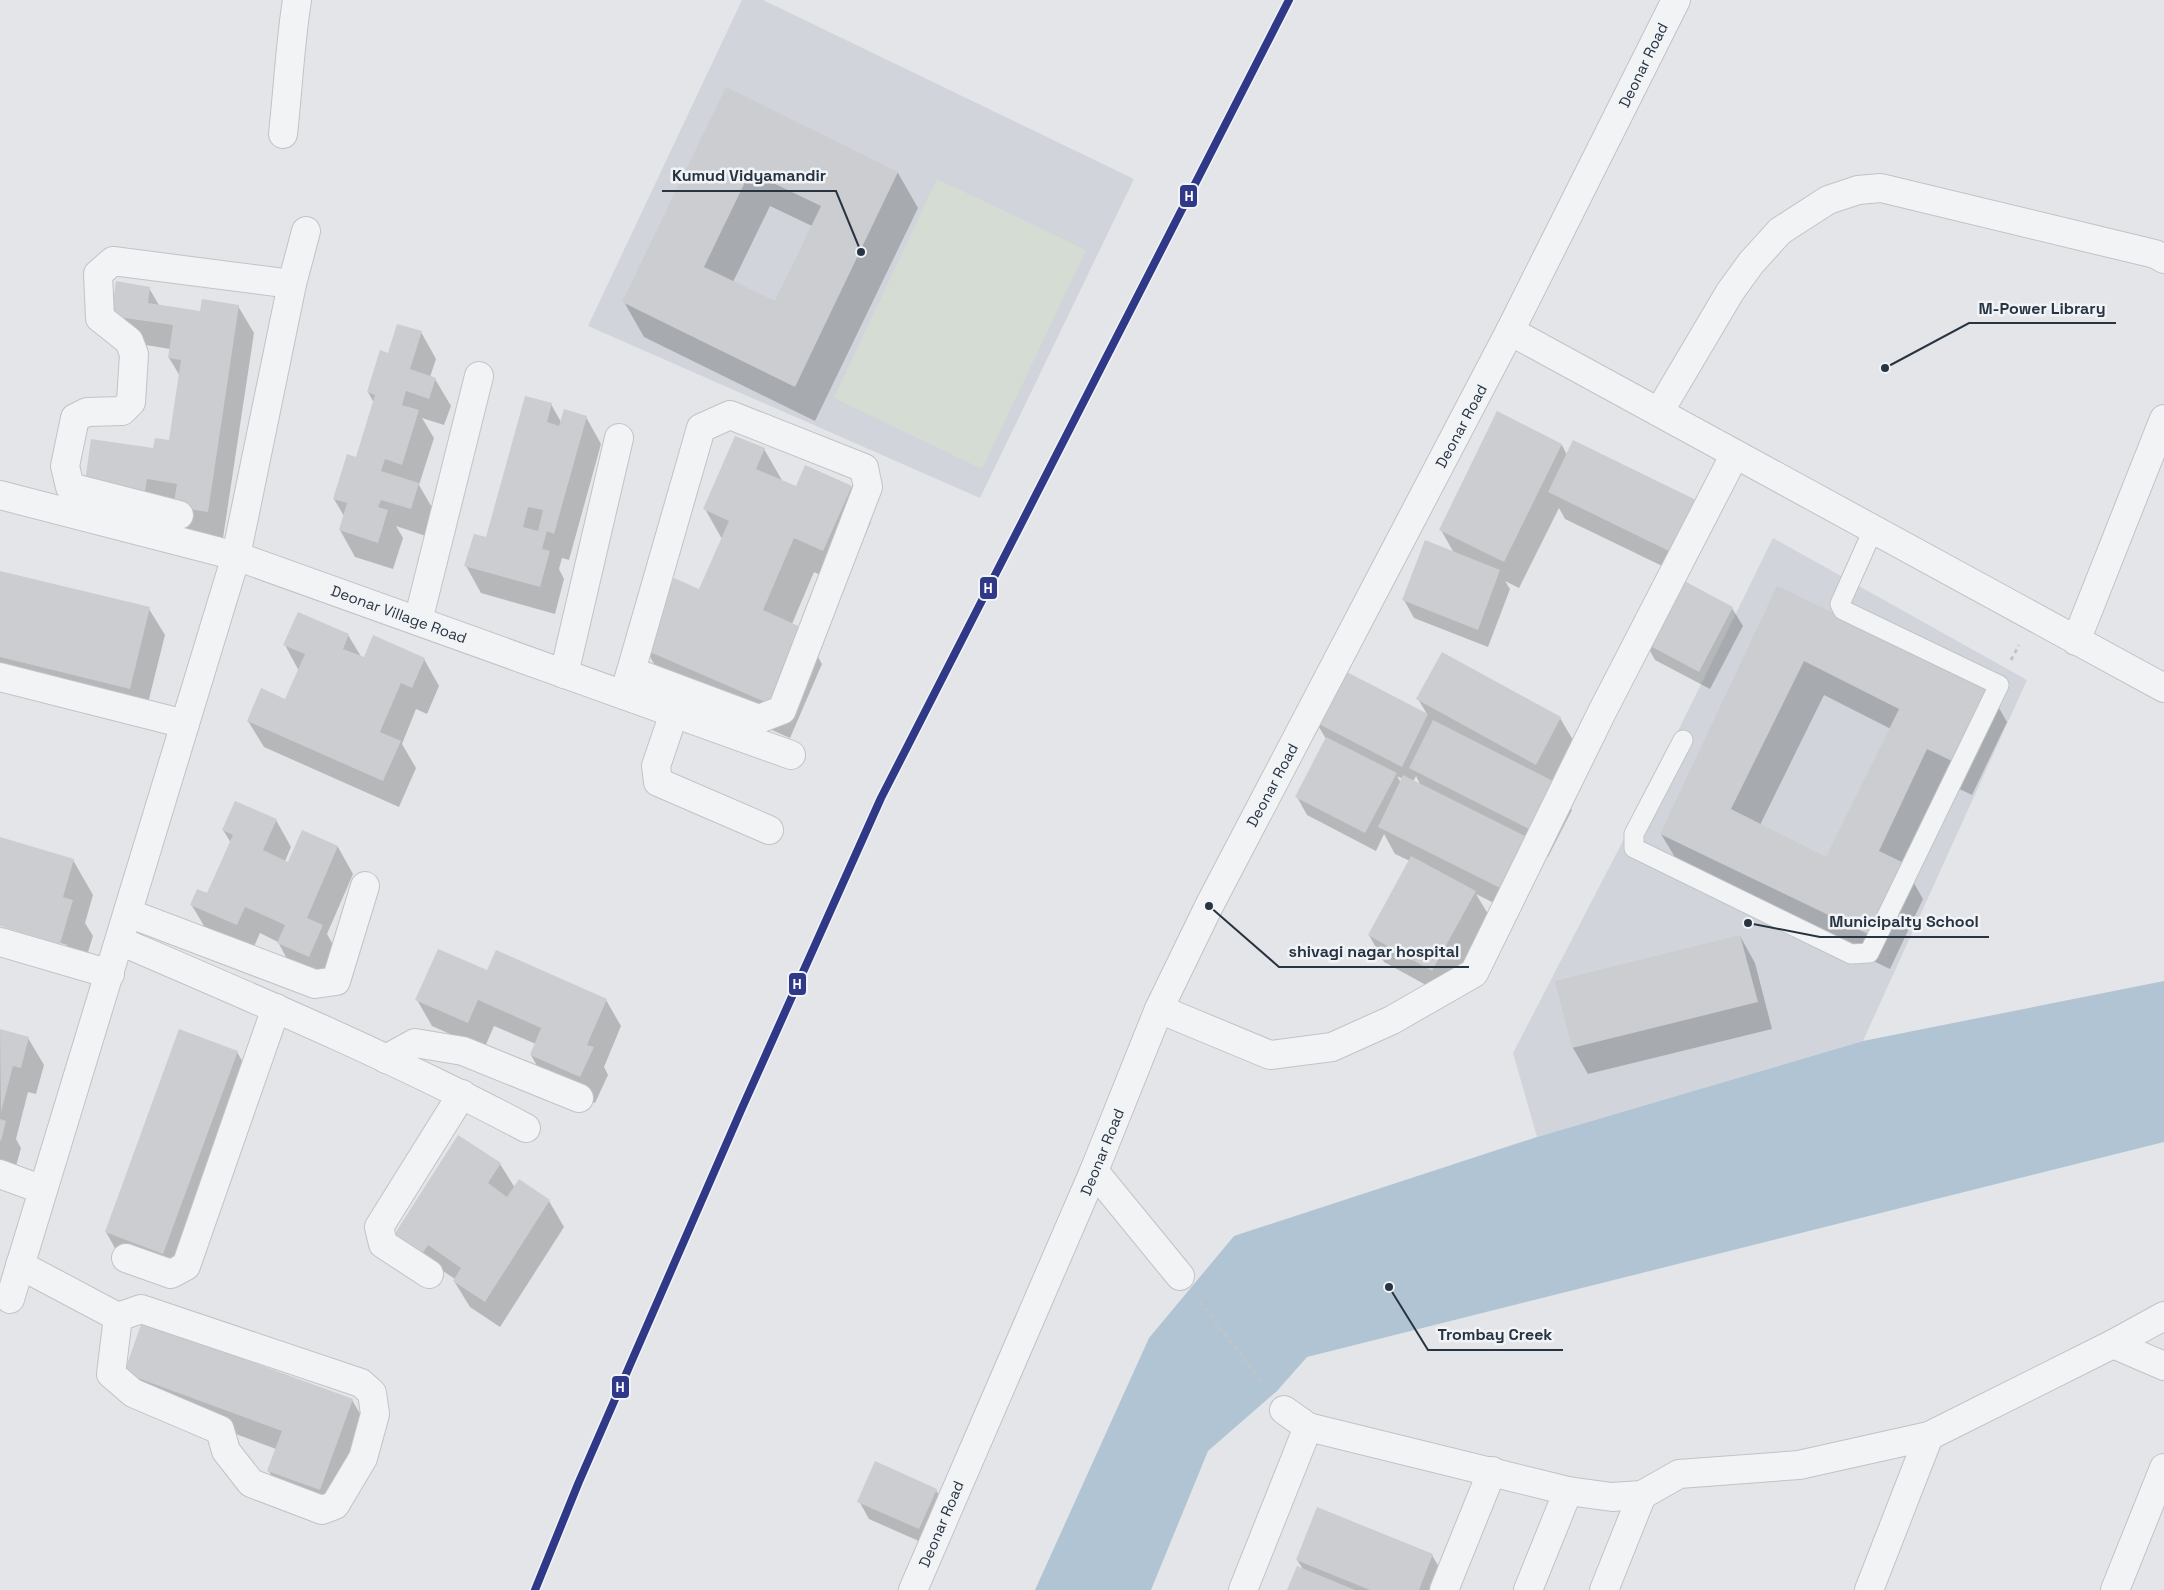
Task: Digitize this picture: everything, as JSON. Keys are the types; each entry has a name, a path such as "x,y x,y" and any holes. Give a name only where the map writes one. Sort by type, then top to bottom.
{"street":[{"path":"284,134 291,64 291,35 297,0"},
{"name":"Deonar Road","path":"913,1590 1094,1171 1159,1009 1209,906 1510,332 1676,0"},
{"path":"1659,412 1706,331 1752,262 1780,231 1828,200 1858,190 1881,188 2161,250"},
{"path":"10,1299 236,556 292,284 306,231"},
{"path":"179,515 70,487 65,466 75,418 87,412 122,411 130,402 134,354 129,341 100,318 98,274 113,261 292,284"},
{"path":"1510,332 2164,688"},
{"path":"418,621 479,376"},
{"path":"730,415 864,468 868,487 782,710 759,719 627,683 701,428 730,415"},
{"path":"2076,641 2164,419"},
{"path":"564,674 619,438"},
{"path":"1159,1009 1270,1054 1332,1047 1392,1020 1474,972 1602,712 1735,454"},
{"name":"Deonar Village Road","path":"0,495 236,556 564,674 627,683 674,713 791,755"},
{"path":"0,677 185,724"},
{"path":"674,713 656,766 658,782 769,830"},
{"path":"128,913 315,984 336,981 365,886"},
{"path":"120,941 276,1008 462,1094 526,1128"},
{"path":"0,942 110,974"},
{"path":"126,1258 171,1274 186,1266 276,1008"},
{"path":"386,1059 416,1043 463,1051 579,1098"},
{"path":"429,1274 384,1244 380,1227 462,1094"},
{"path":"1094,1171 1180,1276"},
{"path":"0,1174 43,1190"},
{"path":"20,1265 118,1317 141,1309 361,1383 372,1393 374,1414 363,1458 335,1505 322,1510 251,1483 226,1451 220,1430 133,1392 110,1374 118,1317"},
{"path":"1284,1410 1308,1427 1568,1491 1612,1497 1642,1495 1680,1474 1799,1465 1929,1436 2113,1344 2164,1316"},
{"path":"2113,1344 2164,1366"},
{"path":"1243,1590 1308,1427"},
{"path":"1869,1590 1929,1436"},
{"path":"2115,1590 2164,1468"},
{"path":"1444,1590 1492,1471"},
{"path":"1528,1590 1568,1491"},
{"path":"1604,1590 1642,1495"}],"lane":[{"path":"1683,740 1634,834 1634,848 1851,954 1869,952 1999,685 1843,610 1840,604 1873,530"}],"path":[{"path":"1999,685 2032,617"},
{"path":"1180,1276 1284,1410"}],"shaded area":[{"path":"742,0 763,0 1134,179 980,498 588,326"},
{"path":"937,179 1086,250 982,469 834,398"},
{"path":"1773,538 2027,680 1863,1041 1537,1137 1513,1053 1641,806"}],"water":[{"path":"2164,981 2164,1142 1307,1357 1277,1391 1208,1451 1151,1590 1035,1590 1149,1338 1234,1236 1537,1137 1863,1041"}],"building":[{"path":"726,87 898,172 795,387 622,302","holes":["750,172 821,206 775,301 704,267"]},
{"path":"116,281 150,287 148,303 200,311 202,299 239,305 208,512 173,507 177,484 147,479 145,492 85,482 91,439 153,448 155,438 169,440 181,360 168,358 173,325 111,316"},
{"path":"397,324 422,331 410,369 436,378 429,399 406,391 402,405 419,410 402,465 385,459 381,471 419,483 411,509 381,500 378,507 388,510 378,543 339,530 347,503 333,499 347,454 356,457 375,395 367,392 380,350 388,353"},
{"path":"525,396 552,403 547,422 559,426 564,409 587,416 554,534 547,531 542,549 550,551 540,587 464,566 474,534 486,537","holes":["528,507 543,510 538,531 523,527"]},
{"path":"1497,411 1562,444 1504,562 1439,530"},
{"path":"735,436 765,448 756,469 796,486 805,465 852,486 823,551 794,538 763,610 803,628 770,704 643,649 674,578 699,589 729,521 703,509"},
{"path":"1573,440 1696,500 1671,552 1548,492"},
{"path":"1425,540 1500,570 1478,630 1402,600"},
{"path":"0,571 150,607 130,689 0,657"},
{"path":"1677,577 1733,607 1699,672 1643,642"},
{"path":"1777,586 1987,686 1952,761 1927,749 1879,851 1904,863 1870,935 1660,834","holes":["1804,661 1899,709 1826,857 1731,809"]},
{"path":"298,612 349,634 343,649 364,657 373,635 425,658 412,688 401,683 380,732 401,741 383,781 247,721 261,688 285,699 305,654 283,645"},
{"path":"1442,652 1561,717 1536,765 1416,699"},
{"path":"1341,669 1428,714 1402,767 1315,722"},
{"path":"1433,720 1557,783 1533,831 1409,768"},
{"path":"1326,737 1397,773 1365,833 1295,797"},
{"path":"1403,775 1525,836 1500,888 1378,827"},
{"path":"235,801 277,819 263,850 288,862 302,830 338,846 307,918 323,925 309,957 277,943 285,925 245,907 237,925 190,905 197,889 207,893 233,835 222,830"},
{"path":"0,837 74,859 63,897 73,900 60,944 0,926"},
{"path":"1411,856 1476,891 1432,971 1368,935"},
{"path":"1740,935 1758,1002 1572,1048 1555,981"},
{"path":"438,949 487,970 496,950 607,999 587,1045 594,1047 580,1077 530,1055 541,1028 478,1000 468,1023 415,1000"},
{"path":"0,1029 29,1037 21,1068 13,1066 1,1112"},
{"path":"179,1029 238,1051 163,1254 105,1232"},
{"path":"0,1119 6,1121 1,1141 0,1140"},
{"path":"458,1135 501,1163 488,1183 507,1197 519,1179 550,1200 485,1302 453,1281 461,1268 428,1245 420,1257 392,1238"},
{"path":"142,1322 353,1399 320,1490 267,1471 282,1431 124,1373"},
{"path":"875,1461 937,1489 919,1529 857,1502"},
{"path":"1317,1507 1433,1554 1419,1590 1370,1590 1296,1560"},
{"path":"1297,1566 1355,1590 1287,1590"}],"transit line":[{"name":"H","path":"535,1590 578,1484 742,1108 881,798 1289,0"}],"place":[{"name":"Kumud Vidyamandir","path":"861,252"},
{"name":"M-Power Library","path":"1885,368"},
{"name":"shivagi nagar hospital","path":"1209,906"},
{"name":"Municipalty School","path":"1748,923"},
{"name":"Trombay Creek","path":"1389,1287"}]}
